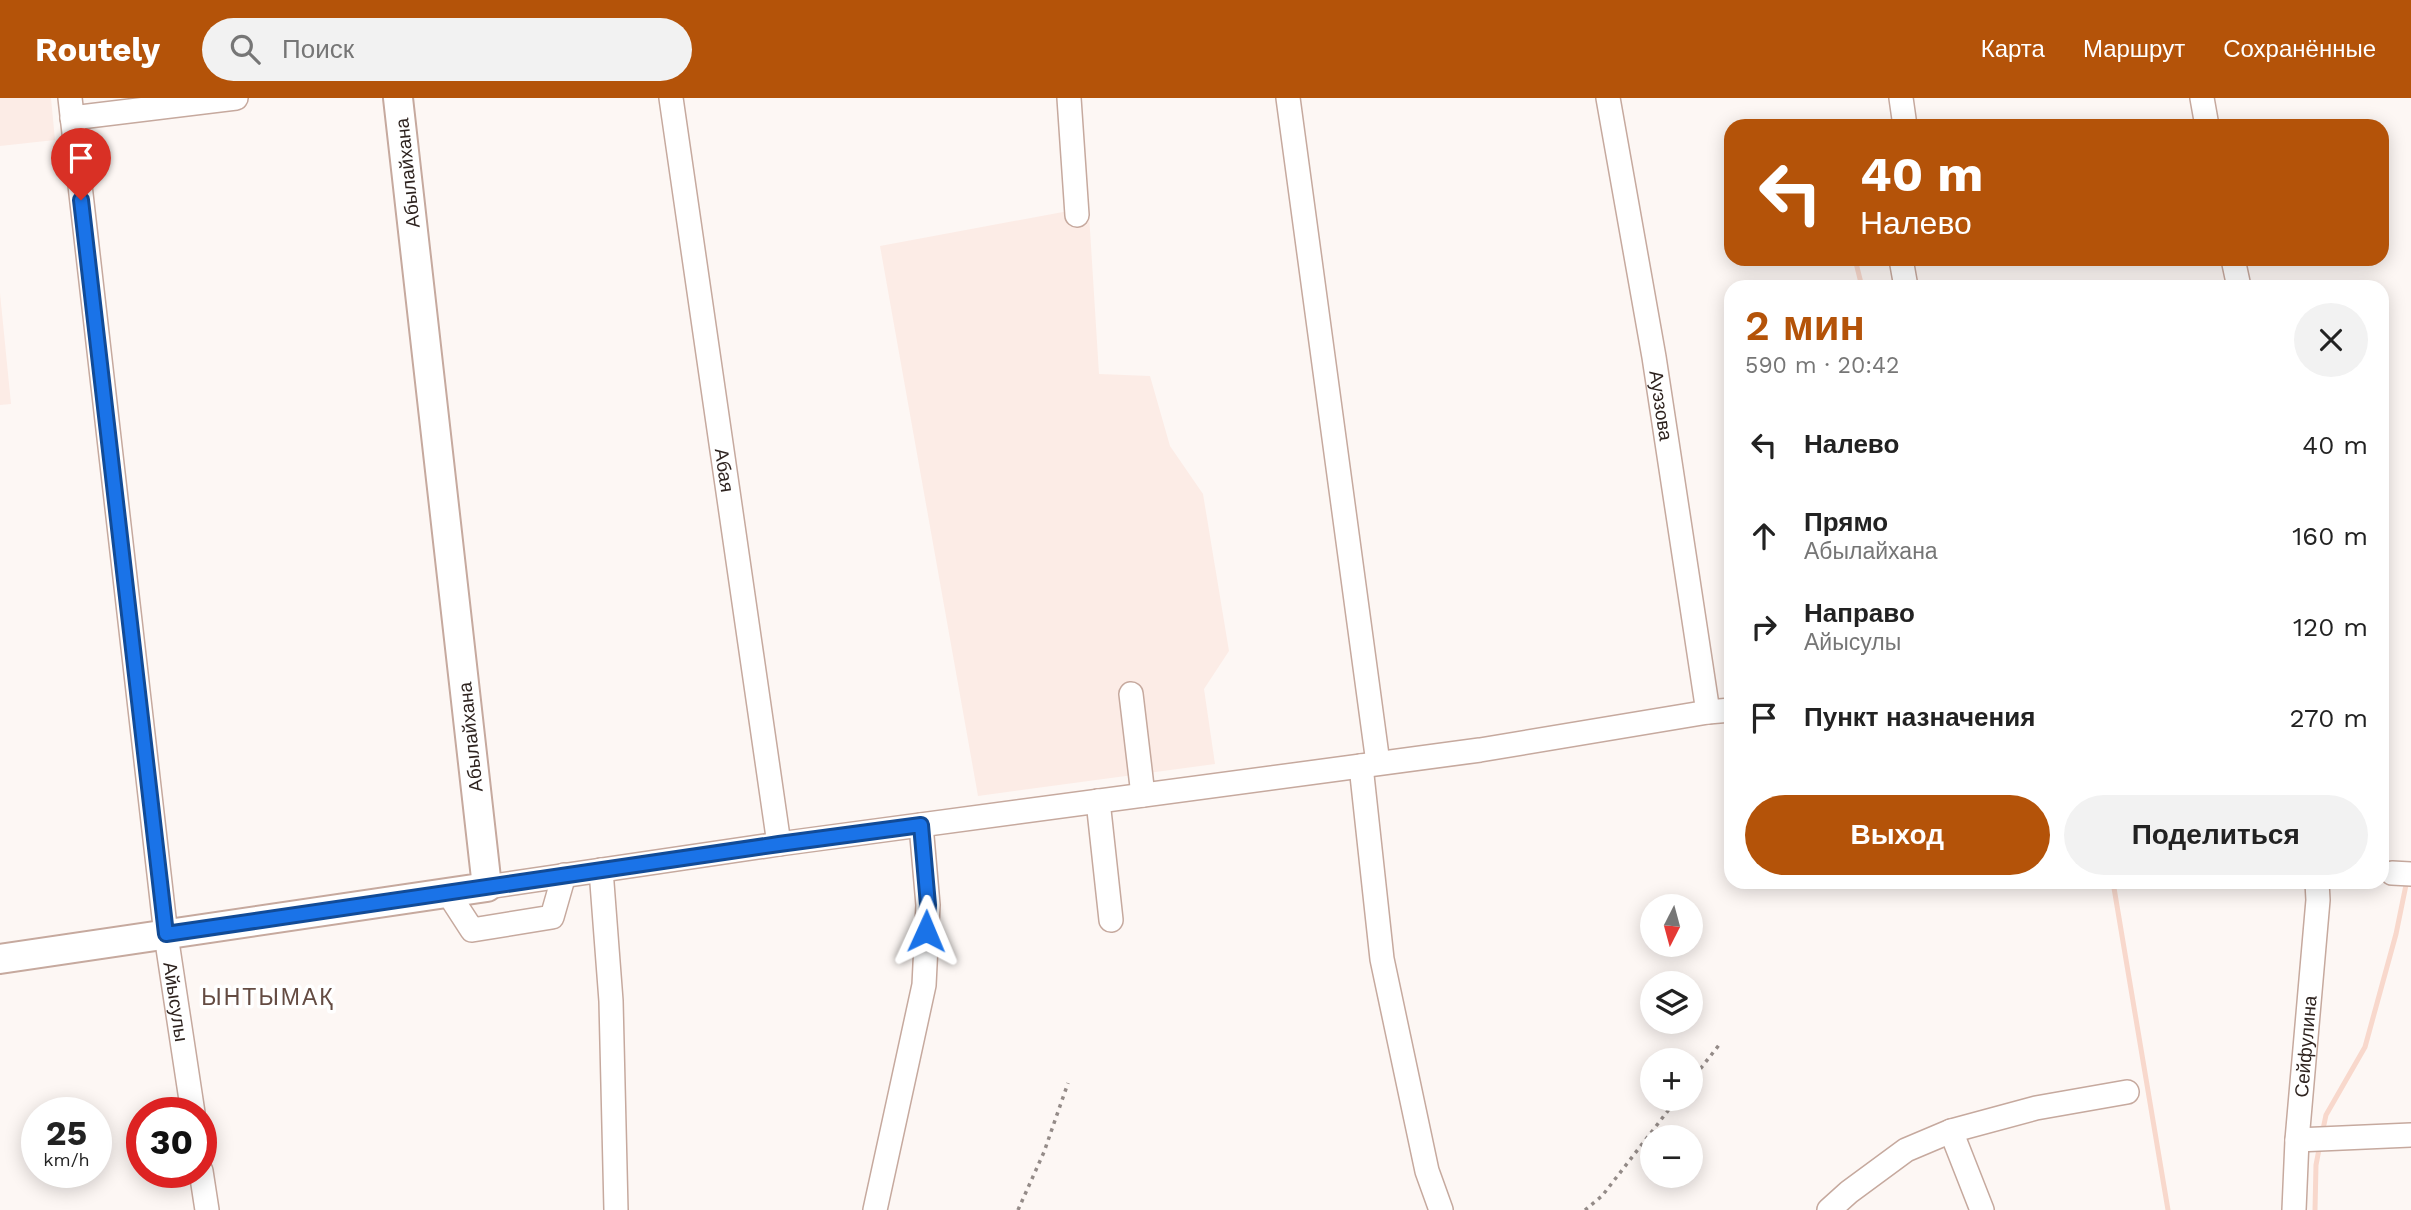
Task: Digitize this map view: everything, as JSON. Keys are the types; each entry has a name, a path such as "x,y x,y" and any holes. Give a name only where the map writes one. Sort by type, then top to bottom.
{"main road":[{"name":"Абылайхана","path":"398,98 487,887"},
{"path":"0,959 487,887"}],"street":[{"path":"71,108 236,98"},
{"name":"Абая","path":"671,98 779,844"},
{"path":"1069,98 1077,215"},
{"path":"1288,98 1369,765 1382,959 1427,1171 1441,1210"},
{"name":"Ауэзова","path":"1608,98 1720,711"},
{"path":"1901,98 1904,119"},
{"path":"2202,98 2206,119"},
{"name":"Айысулы","path":"71,108 166,934 190,1097"},
{"path":"1131,694 1143,795"},
{"path":"487,887 779,844 1480,750 1720,711"},
{"path":"1098,801 1111,920"},
{"path":"875,1210 924,985 928,905 921,825"},
{"path":"601,870 611,1001 616,1210"},
{"path":"448,893 472,930 552,917 565,875"},
{"name":"Сейфулина","path":"2294,1210 2317,889"},
{"path":"1829,1210 1906,1150 1951,1131 2036,1108 2127,1092"},
{"path":"1951,1131 1982,1210"},
{"path":"2297,1140 2411,1135"},
{"path":"204,1188 207,1210"}],"path":[{"path":"1703,1065 1719,1045"},
{"path":"1018,1210 1044,1152 1069,1083"},
{"path":"1585,1210 1601,1196 1668,1111"}],"shaded area":[{"path":"0,98 51,98 55,140 0,146"},
{"path":"1063,212 1089,214 1099,374 1150,376 1170,446 1203,494 1229,651 1204,689 1215,764 978,796 880,246"},
{"path":"0,293 11,404 0,405"}],"waterway":[{"path":"1857,266 1860,280"},
{"path":"2322,1134 2326,1115 2365,1047 2396,934 2407,880"},
{"path":"2114,889 2168,1210"},
{"path":"2315,1210 2316,1165 2320,1144"}],"district":[{"name":"ЫНТЫМАҚ","path":"268,997"}],"route":[{"path":"81,200 166,934 921,825 928,905 926,931"}]}
